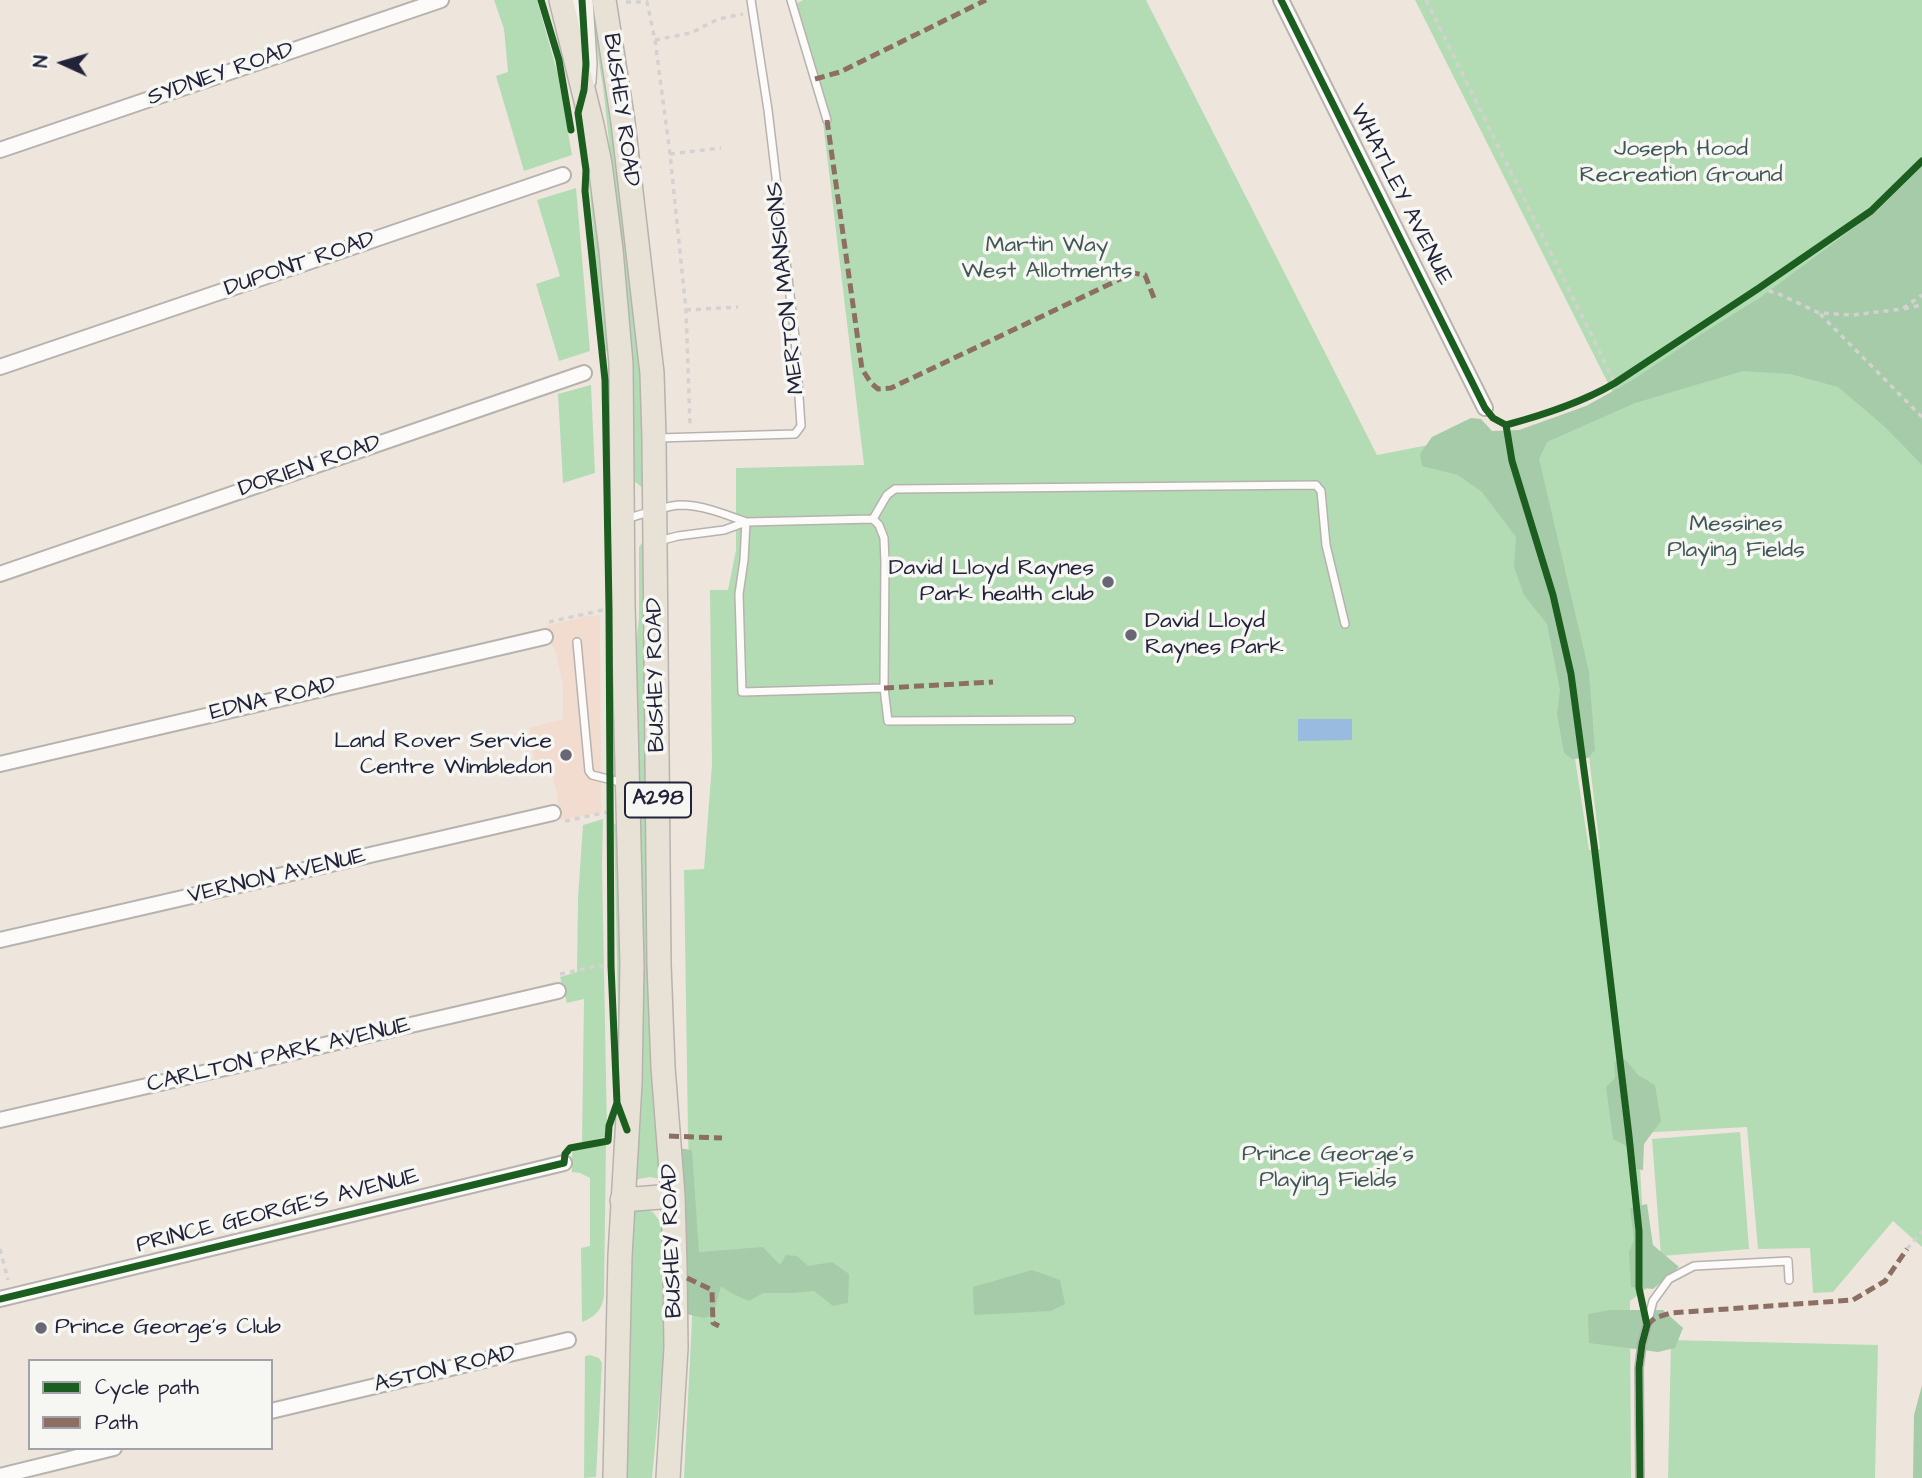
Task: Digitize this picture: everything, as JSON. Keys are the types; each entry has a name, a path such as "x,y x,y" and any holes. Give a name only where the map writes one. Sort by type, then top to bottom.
{"main road":[{"name":"BUSHEY ROAD","path":"561,0 600,164 620,351 622,520 619,782 631,991 630,1083 622,1199 615,1478"},
{"name":"BUSHEY ROAD","path":"582,0 586,64 584,90"},
{"name":"BUSHEY ROAD","path":"615,1 623,122 652,373 659,964 676,1268 676,1348 668,1478"},
{"path":"622,1199 673,1196"}],"street":[{"name":"SYDNEY ROAD","path":"0,150 441,0"},
{"name":"WHATLEY AVENUE","path":"1281,0 1485,408"},
{"name":"DUPONT ROAD","path":"0,368 563,175"},
{"name":"DORIEN ROAD","path":"0,574 584,373"},
{"name":"EDNA ROAD","path":"0,764 545,637"},
{"name":"VERNON AVENUE","path":"0,940 554,813"},
{"name":"CARLTON PARK AVENUE","path":"0,1120 558,991"},
{"name":"PRINCE GEORGE'S AVENUE","path":"6,1297 564,1163"},
{"name":"ASTON ROAD","path":"273,1411 568,1340"},
{"path":"0,1476 106,1450"}],"lane":[{"name":"MERTON MANSIONS","path":"654,438 795,434 801,426 795,337 768,110 751,0"},
{"path":"791,0 827,120"},
{"path":"873,519 887,495 895,489 1316,485 1321,491 1326,545 1345,624"},
{"path":"622,520 678,505 726,514 746,522"},
{"path":"655,542 724,530 746,522 873,519"},
{"path":"873,519 884,538 884,688 888,721 1071,720"},
{"path":"746,522 739,594 741,692 884,688"},
{"path":"577,642 589,771 592,775 619,782"},
{"path":"1640,1478 1639,1368 1642,1344 1653,1301 1669,1279 1695,1266 1788,1261 1789,1280"}],"path":[{"path":"1426,0 1615,383"},
{"path":"615,1 647,2 656,40 686,310 690,437"},
{"path":"656,40 691,33 718,19 754,12"},
{"path":"670,154 721,148"},
{"path":"1748,295 1770,280"},
{"path":"1759,288 1779,294 1819,313 1922,417"},
{"path":"1902,309 1922,295"},
{"path":"1819,313 1853,316 1922,305"},
{"path":"686,310 738,307"},
{"path":"1605,389 1626,376"},
{"path":"545,637 541,626 543,623 609,609 609,622"},
{"path":"611,824 610,811 619,782"},
{"path":"554,813 559,823 610,811"},
{"path":"611,953 612,978"},
{"path":"558,991 554,976 586,967 609,966"},
{"path":"564,1163 565,1154 570,1148 608,1140 609,1133"},
{"path":"1907,1249 1922,1231"},
{"path":"0,1250 6,1297"}],"shaded area":[{"name":"Land Rover Service Centre Wimbledon","path":"600,615 601,812 560,820 550,764 535,764 529,728 563,719 563,685 546,626"}],"green space":[{"path":"494,0 537,0 558,75 572,155 524,171 496,76 508,72 504,29"},
{"path":"589,0 594,0 618,175 639,361 644,489 634,481 630,473 621,248 603,87"},
{"path":"803,0 1146,0 1377,455 1490,433 1535,560 1563,680 1589,850 1600,849 1578,665 1516,435 1614,395 1415,0 1922,0 1922,1247 1893,1221 1833,1292 1813,1293 1810,1248 1758,1249 1747,1127 1638,1133 1647,1288 1630,1301 1631,1478 684,1478 694,1280 688,1136 684,870 704,869 712,764 710,590 728,590 736,550 736,468 864,465 823,122 789,8"},
{"path":"1922,166 1922,465 1884,426 1838,387 1790,374 1743,371 1635,403 1547,442 1539,459 1589,672 1595,750 1588,758 1572,759 1564,753 1557,714 1560,690 1547,624 1524,595 1514,567 1516,537 1482,492 1458,475 1422,466 1420,454 1432,437 1471,418 1481,419 1492,431 1519,430 1586,406 1631,381 1761,297 1878,210"},
{"path":"589,182 595,182 609,351 604,351"},
{"path":"576,188 590,351 559,361 536,284 560,276 537,200"},
{"path":"591,385 595,473 563,483 558,394"},
{"path":"647,535 652,1058 660,1179 650,1177 633,1180 642,1064 634,660 639,618 639,547"},
{"path":"603,819 607,1130 605,1137 582,1143 584,999 567,1003 560,977 577,972 583,825"},
{"path":"614,823 621,830 625,959 620,1100"},
{"path":"1625,1059 1638,1075 1655,1085 1661,1121 1644,1144 1643,1170 1636,1169 1634,1150 1613,1139 1606,1087 1615,1078 1614,1063"},
{"path":"1740,1132 1749,1249 1661,1256 1652,1139"},
{"path":"606,1144 604,1296 597,1312 582,1322 581,1248 590,1246 590,1178 572,1172 572,1153 576,1148"},
{"path":"677,1148 692,1150 699,1252 763,1247 780,1265 786,1255 797,1256 808,1266 832,1262 849,1274 848,1303 833,1306 814,1291 763,1293 749,1301 721,1286 713,1315 704,1318 682,1313"},
{"path":"1647,1204 1653,1245 1679,1267 1653,1289 1631,1287 1629,1252 1634,1240 1630,1208"},
{"path":"640,1209 653,1212 663,1231 663,1363 652,1478 626,1478 631,1346 631,1218"},
{"path":"1032,1270 1060,1280 1065,1304 1051,1311 974,1315 973,1287"},
{"path":"1611,1310 1663,1310 1683,1328 1675,1348 1658,1352 1589,1343 1588,1314"},
{"path":"1671,1340 1878,1345 1875,1478 1668,1478"},
{"path":"585,1356 599,1358 602,1363 596,1477 584,1478"},
{"path":"1922,1385 1922,1478 1913,1478 1914,1415"}],"water":[{"path":"1298,719 1352,719 1352,740 1298,741"}],"marked path":[{"path":"815,79 840,72 986,0"},
{"path":"827,120 862,369 878,389 891,388 1133,273 1145,275 1154,298"},
{"path":"884,688 993,682"},
{"path":"669,1136 722,1138"},
{"path":"1647,1325 1655,1318 1671,1313 1853,1300 1885,1281 1907,1249"},
{"path":"687,1278 712,1290 713,1323 719,1326"}],"cycle path":[{"path":"541,0 559,60 571,130"},
{"path":"582,0 586,64 584,90 578,113 586,170 585,191 605,380 611,966 617,1103 627,1130"},
{"path":"1281,0 1485,408 1493,418 1506,425 1562,408 1615,383 1871,211 1922,161"},
{"path":"1506,425 1512,461 1553,595 1571,674 1594,844 1639,1231 1639,1288 1647,1325 1639,1368 1640,1478"},
{"path":"0,1299 564,1163 565,1154 570,1148 608,1141 609,1126 617,1103"}],"place":[{"name":"David Lloyd Raynes Park health club","path":"1108,582"},
{"name":"David Lloyd Raynes Park","path":"1131,635"},
{"name":"Land Rover Service Centre Wimbledon","path":"566,755"},
{"name":"Prince George's Club","path":"41,1328"}],"park label":[{"name":"Joseph Hood Recreation Ground","path":"1681,163"},
{"name":"Martin Way West Allotments","path":"1047,259"},
{"name":"Messines Playing Fields","path":"1736,538"},
{"name":"Prince George's Playing Fields","path":"1328,1168"}]}
